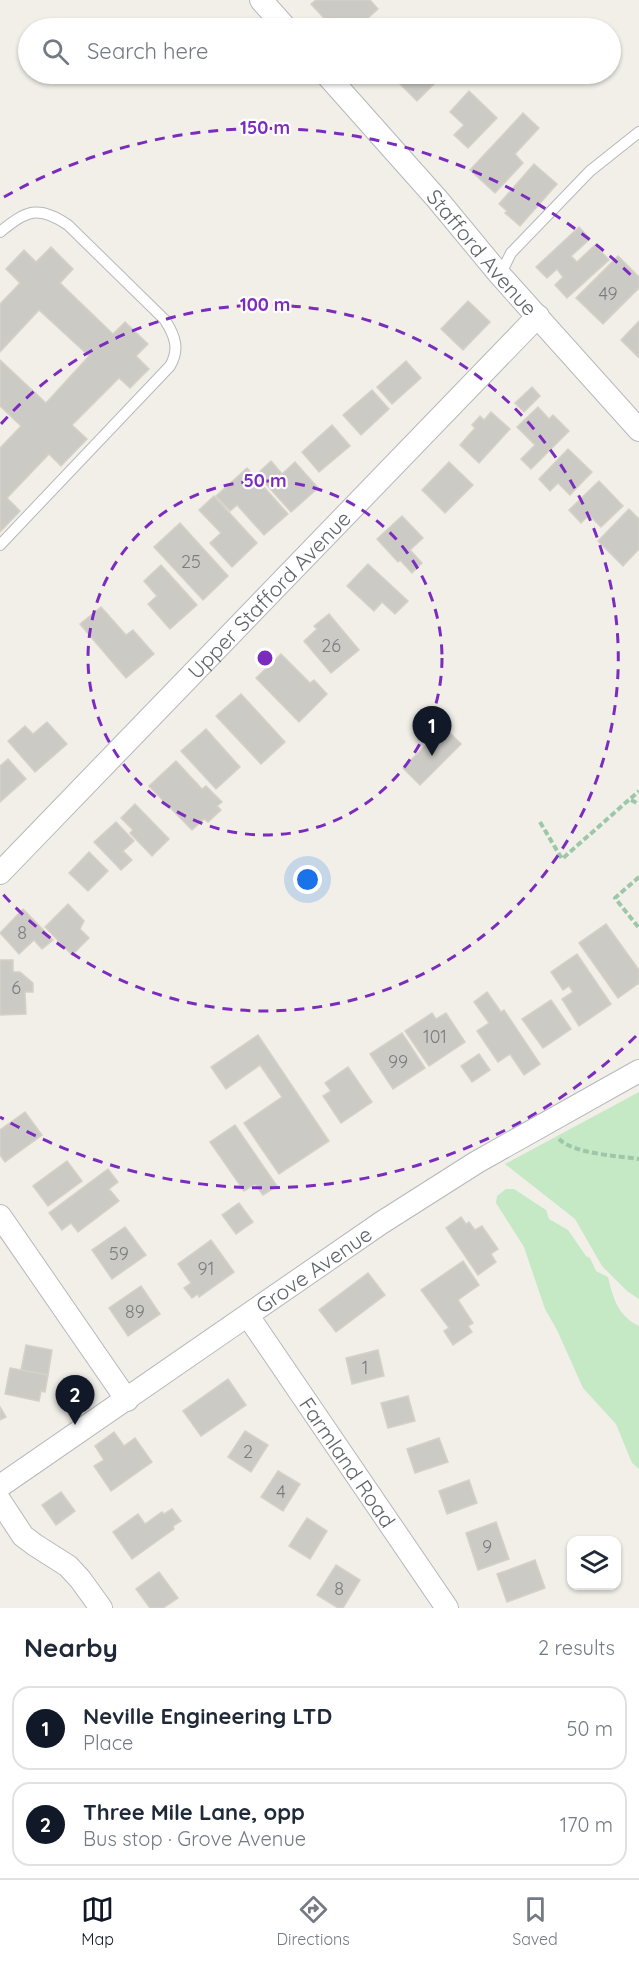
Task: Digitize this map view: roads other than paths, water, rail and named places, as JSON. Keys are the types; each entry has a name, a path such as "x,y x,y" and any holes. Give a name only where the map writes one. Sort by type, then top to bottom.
{"street":[{"path":"261,0 277,18"},
{"name":"Stafford Avenue","path":"335,84 438,200 500,275 639,430"},
{"name":"Upper Stafford Avenue","path":"0,873 538,316"},
{"name":"Grove Avenue","path":"0,1486 381,1223 477,1162 639,1071"},
{"path":"0,1216 127,1400"},
{"name":"Farmland Road","path":"248,1316 447,1608"},
{"path":"0,1501 23,1536 68,1566 101,1608"}],"lane":[{"path":"500,275 511,253 590,171 639,132"},
{"path":"0,232 16,219 29,213 41,211 54,215 68,225 165,320 175,336 176,347 175,358 170,366 0,545"}],"place":[{"name":"Neville Engineering LTD","path":"432,756"},
{"name":"Three Mile Lane, opp","path":"75,1425"}]}
